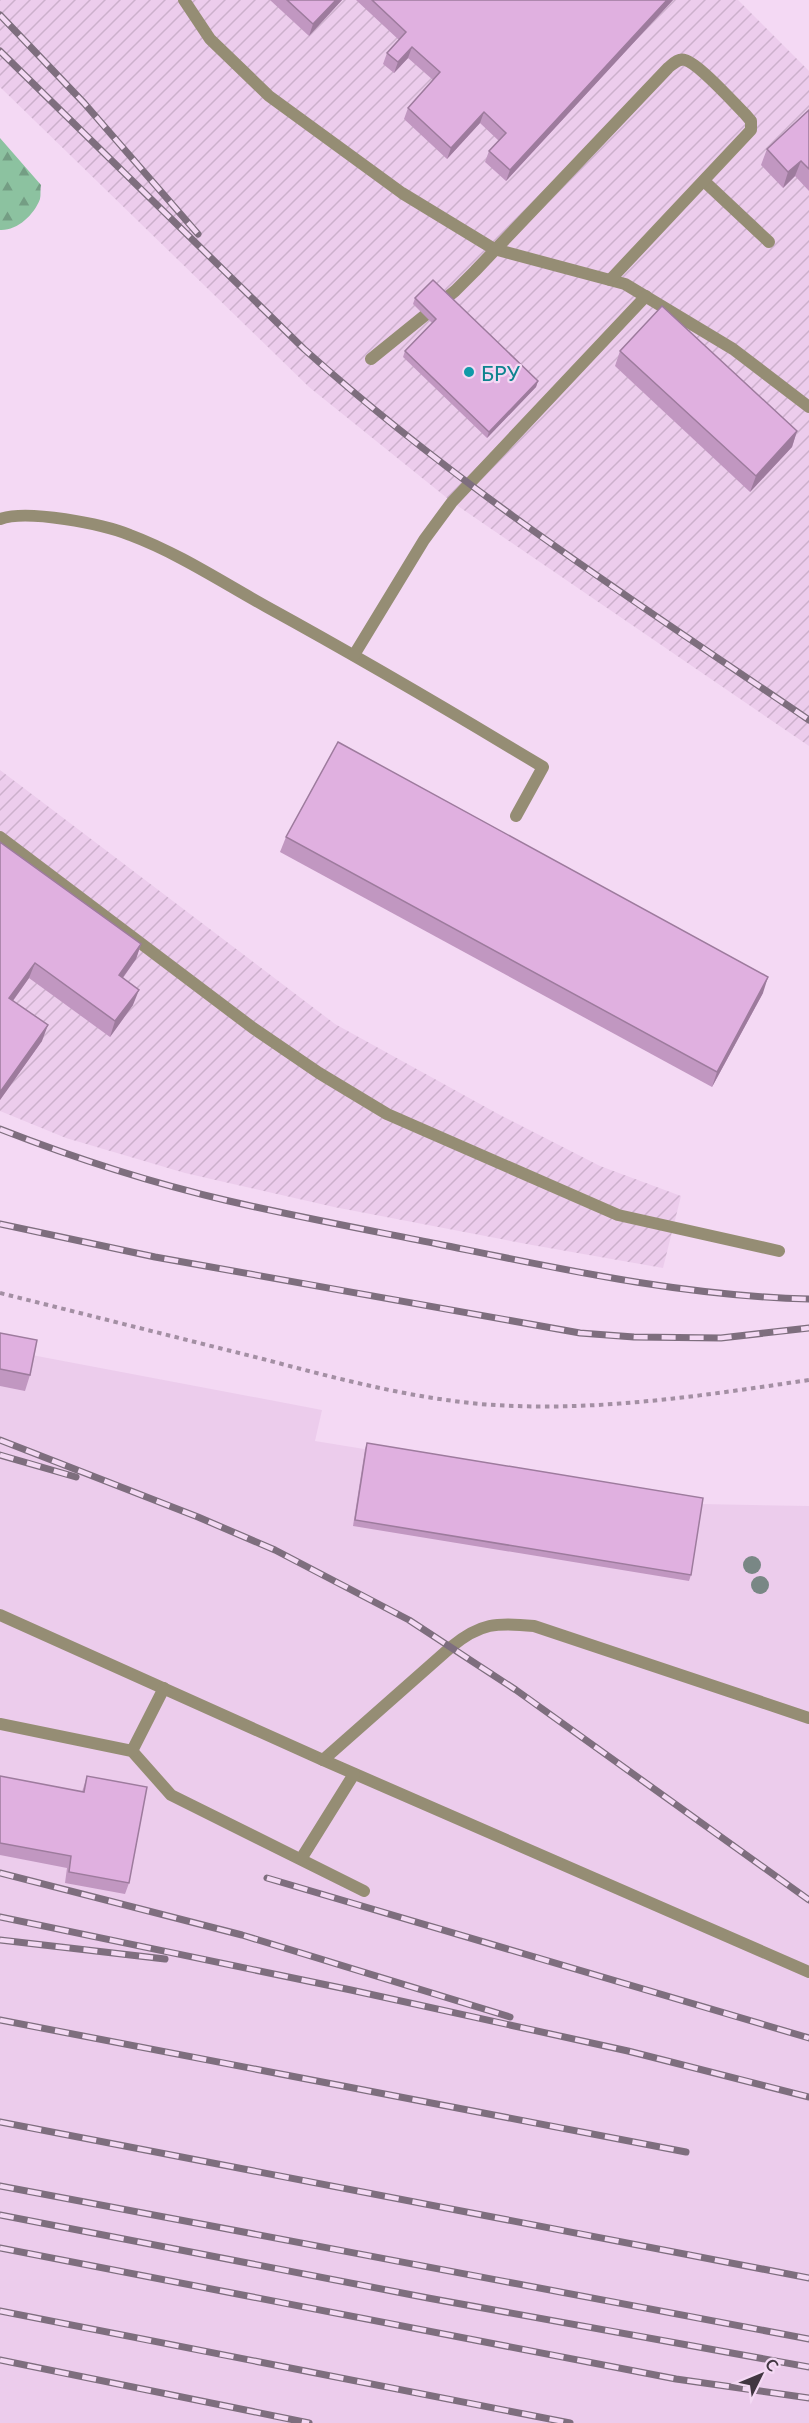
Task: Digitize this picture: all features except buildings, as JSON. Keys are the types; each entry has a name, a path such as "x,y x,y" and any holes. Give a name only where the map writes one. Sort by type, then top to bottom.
{"lane":[{"path":"184,0 210,39 270,96 402,193 495,249 625,284 733,349 809,407"},
{"path":"371,359 455,291 676,61 685,60 698,68 751,121 751,130 610,279"},
{"path":"704,181 769,242"},
{"path":"354,655 424,540 452,502 646,296"},
{"path":"0,519 45,517 76,521 129,534 169,552 354,655 543,767 516,816"},
{"path":"0,837 253,1028 319,1073 387,1114 618,1215 779,1251"},
{"path":"0,1615 354,1774 809,1972"},
{"path":"323,1760 467,1633 487,1625 508,1623 534,1626 809,1718"},
{"path":"132,1751 164,1688"},
{"path":"0,1724 132,1751 171,1795 364,1892"},
{"path":"301,1860 354,1774"}],"path":[{"path":"0,1293 354,1383 421,1396 481,1404 553,1406 622,1404 809,1380"}],"shaded area":[{"path":"0,0 738,0 809,71 809,746 452,502 309,387 0,87"},
{"path":"0,770 335,1024 500,1115 600,1166 681,1196 663,1268 334,1207 185,1173 66,1138 0,1111"},
{"path":"0,1349 322,1410 315,1441 701,1504 809,1506 809,2423 0,2423"}],"green space":[{"path":"0,138 41,185 40,199 29,216 19,225 6,230 0,230"}],"railway":[{"path":"0,15 84,103 198,234"},
{"path":"0,51 304,349 363,400 424,449 550,543 809,720"},
{"path":"0,1129 142,1178 281,1212 622,1280 715,1293 809,1299"},
{"path":"0,1224 155,1257 580,1333 634,1337 721,1338 809,1328"},
{"path":"0,1440 198,1517 275,1550 409,1620 516,1690 809,1900"},
{"path":"0,1455 76,1477"},
{"path":"0,1873 242,1935 510,2017"},
{"path":"267,1878 809,2038"},
{"path":"0,1917 351,1990 628,2051 809,2097"},
{"path":"0,1940 165,1959"},
{"path":"0,2020 686,2152"},
{"path":"0,2122 809,2278"},
{"path":"0,2186 809,2339"},
{"path":"0,2215 428,2298 809,2367"},
{"path":"0,2248 676,2379 809,2398"},
{"path":"0,2311 570,2423"},
{"path":"0,2360 309,2423"}],"place":[{"name":"БРУ","path":"469,372"}]}
